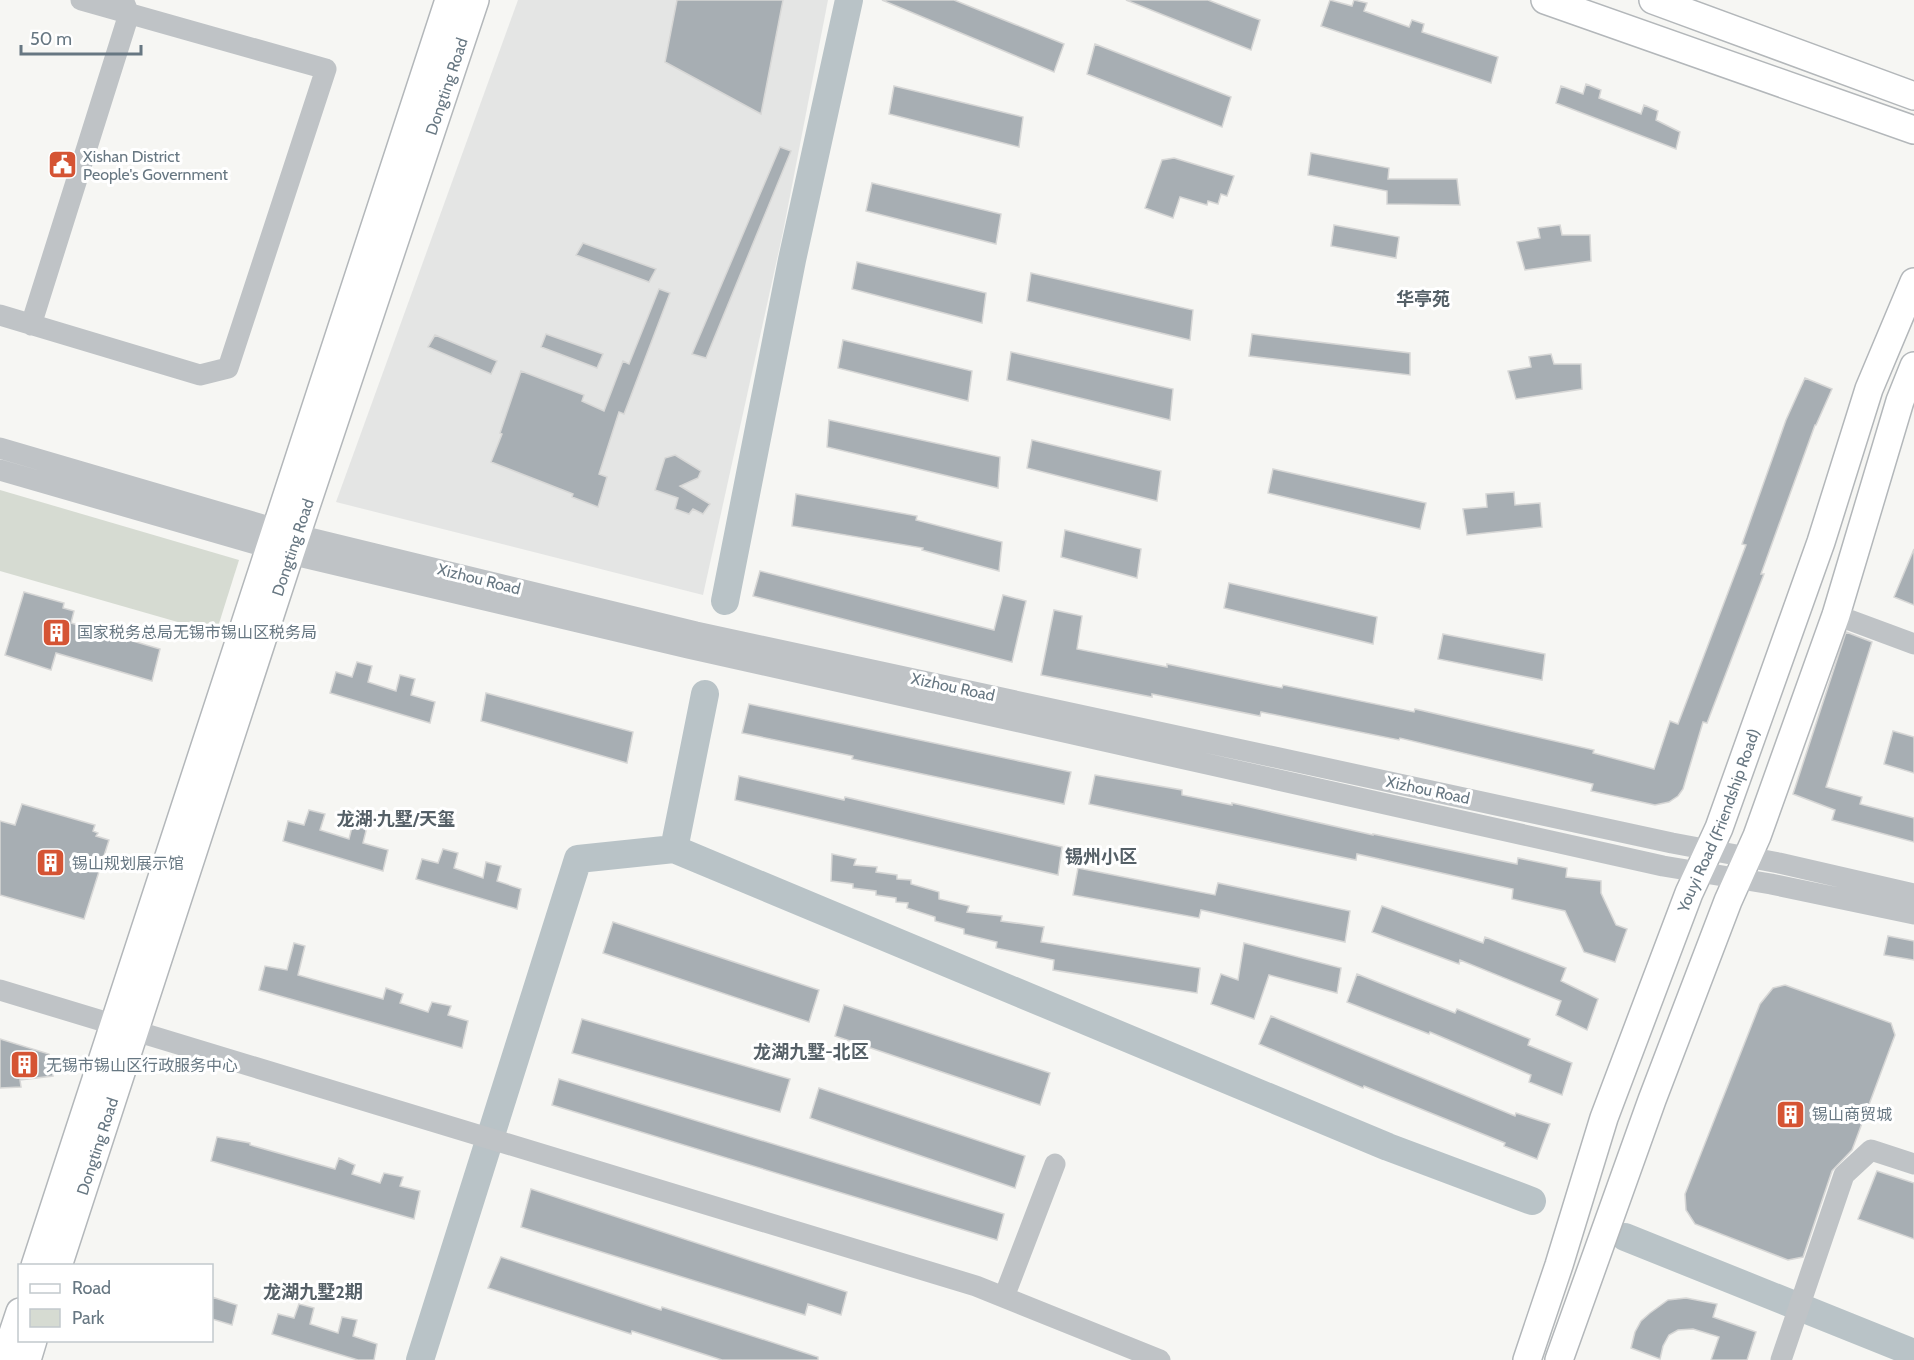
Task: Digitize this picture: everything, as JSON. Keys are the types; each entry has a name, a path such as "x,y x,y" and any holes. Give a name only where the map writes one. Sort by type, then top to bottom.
{"main road":[{"name":"Dongting Road","path":"36,1264 124,1028 283,542 449,0"},
{"name":"Dongting Road","path":"283,542 476,0"},
{"path":"1545,0 1914,130"},
{"path":"1653,0 1914,96"},
{"name":"Youyi Road (Friendship Road)","path":"1527,1360 1604,1118 1689,893 1719,828 1821,542 1869,389 1914,282"},
{"path":"1559,1360 1652,1100 1757,836 1836,615 1900,401 1914,366"},
{"name":"Dongting Road","path":"59,1264 124,1028"},
{"path":"4,1360 18,1318"},
{"path":"27,1360 33,1342"}],"street":[{"path":"0,315 200,375 228,368 326,69 126,7 81,0"},
{"path":"31,325 126,7"},
{"name":"Xizhou Road","path":"0,448 283,542"},
{"name":"Xizhou Road","path":"0,470 711,653 1640,860 1704,861 1914,894"},
{"path":"1836,615 1914,644"},
{"name":"Xizhou Road","path":"1743,868 1914,914"},
{"path":"0,990 976,1286 1160,1360"},
{"path":"1781,1360 1844,1175 1871,1150 1914,1164"},
{"path":"1004,1297 1055,1164"}],"shaded area":[{"path":"518,0 828,0 783,232 703,595 336,502"}],"green space":[{"path":"0,490 239,560 216,633 0,571"}],"building":[{"path":"677,0 783,0 761,114 665,62"},
{"path":"882,0 954,0 1064,44 1054,72"},
{"path":"1126,0 1208,0 1260,20 1251,50"},
{"path":"1330,0 1352,6 1354,0 1367,3 1364,11 1409,27 1412,20 1424,24 1422,32 1498,57 1491,83 1321,26"},
{"path":"1095,44 1231,97 1222,127 1087,74"},
{"path":"1586,84 1601,90 1599,98 1641,114 1644,105 1658,111 1656,120 1680,132 1676,149 1556,103 1561,86 1583,94"},
{"path":"894,86 1023,117 1019,147 889,114"},
{"path":"780,147 791,151 706,358 692,354"},
{"path":"1311,153 1389,168 1388,179 1457,179 1460,205 1387,204 1387,191 1308,175"},
{"path":"1174,158 1234,176 1227,196 1221,194 1218,204 1208,201 1207,205 1180,197 1173,218 1145,208 1162,160"},
{"path":"872,183 1001,214 996,244 866,211"},
{"path":"1334,225 1399,237 1396,258 1331,246"},
{"path":"1560,225 1562,235 1590,235 1591,261 1525,270 1517,242 1540,238 1538,228"},
{"path":"583,243 656,269 649,282 576,255"},
{"path":"857,262 986,293 982,323 852,289"},
{"path":"1031,273 1193,310 1190,340 1027,301"},
{"path":"659,289 670,293 624,414 619,412 599,474 607,477 598,507 572,497 573,494 491,462 521,371 584,395 582,401 604,411 623,361 629,364"},
{"path":"546,334 603,354 597,368 541,347"},
{"path":"1252,334 1410,353 1410,375 1249,356"},
{"path":"435,335 497,361 491,374 428,347"},
{"path":"843,340 972,371 968,401 838,368"},
{"path":"1011,352 1173,389 1170,420 1007,380"},
{"path":"1551,354 1554,364 1581,364 1582,389 1516,399 1508,371 1531,367 1529,357"},
{"path":"1805,378 1832,389 1815,425 1761,574 1764,574 1707,723 1703,722 1683,789 1669,802 1655,805 1591,791 1593,784 1400,738 1399,740 1261,712 1260,716 1041,675 1054,610 1082,616 1077,649 1167,667 1167,664 1282,688 1283,685 1414,712 1415,709 1594,750 1593,753 1654,769 1670,721 1678,724 1746,545 1742,544 1786,420"},
{"path":"829,420 1000,457 998,488 827,447"},
{"path":"1032,440 1161,471 1157,501 1027,468"},
{"path":"675,455 701,471 698,478 680,486 710,504 703,514 693,509 689,514 675,509 678,498 655,490 665,458"},
{"path":"1273,469 1426,503 1420,529 1268,493"},
{"path":"1514,492 1515,505 1540,503 1542,527 1467,535 1463,509 1487,507 1486,494"},
{"path":"796,494 917,516 916,520 1002,542 999,571 922,550 923,548 792,526"},
{"path":"1065,530 1141,549 1137,578 1061,557"},
{"path":"1914,549 1914,605 1894,597"},
{"path":"760,571 994,630 1003,595 1026,601 1012,662 753,596"},
{"path":"1229,583 1377,617 1373,644 1224,608"},
{"name":"国家税务总局无锡市锡山区税务局","path":"24,592 64,603 63,608 74,611 71,623 160,649 152,681 56,653 51,670 5,655"},
{"path":"1846,632 1872,642 1826,787 1862,797 1860,804 1914,818 1914,842 1832,820 1835,810 1793,794"},
{"path":"1443,634 1545,654 1542,680 1438,659"},
{"path":"357,662 372,666 368,682 396,691 400,675 415,679 411,695 435,702 430,723 330,693 336,672 352,677"},
{"path":"486,693 633,732 627,763 481,721"},
{"path":"749,704 1071,772 1064,804 742,733"},
{"path":"1893,731 1914,737 1914,773 1884,764"},
{"path":"1095,775 1182,790 1182,795 1232,805 1232,803 1517,864 1518,858 1567,868 1566,877 1601,881 1601,893 1616,925 1627,929 1615,962 1584,952 1565,911 1512,899 1513,889 1357,854 1356,860 1089,804"},
{"path":"739,776 844,800 845,797 1062,847 1058,875 735,800"},
{"name":"锡山规划展示馆","path":"22,804 95,825 93,831 98,833 96,836 109,840 84,919 0,895 0,821 15,825"},
{"path":"309,810 325,814 320,830 349,839 353,823 367,827 363,843 388,850 383,871 283,841 288,821 304,825"},
{"path":"443,849 458,853 454,868 483,878 486,862 501,866 497,881 521,889 517,909 416,879 422,859 438,863"},
{"path":"832,854 856,859 854,865 877,867 876,872 897,875 897,879 911,880 911,884 939,892 939,899 969,906 967,912 1002,916 1001,921 1044,927 1041,942 1200,968 1197,993 1053,970 1054,960 996,948 997,942 964,934 964,929 935,921 935,917 907,908 908,903 896,902 896,898 876,895 876,891 853,888 853,884 831,881"},
{"path":"1078,868 1215,895 1218,883 1350,911 1345,942 1201,910 1199,918 1073,895"},
{"path":"1382,906 1483,943 1485,937 1566,968 1561,981 1598,999 1587,1030 1556,1015 1561,1001 1460,960 1459,964 1372,932"},
{"path":"613,922 819,990 809,1022 603,953"},
{"path":"1888,936 1914,941 1914,960 1884,955"},
{"path":"294,943 305,946 298,975 383,999 386,988 403,994 400,1003 428,1012 432,1002 451,1006 448,1015 468,1021 462,1048 259,990 265,966 287,970"},
{"path":"1244,943 1341,968 1337,993 1269,975 1254,1019 1211,1004 1221,974 1238,980"},
{"path":"1357,974 1455,1013 1457,1009 1530,1039 1528,1045 1572,1063 1562,1095 1529,1082 1531,1075 1430,1032 1429,1034 1347,1002"},
{"name":"锡山商贸城","path":"1785,985 1891,1023 1895,1035 1852,1150 1832,1171 1803,1257 1788,1260 1695,1224 1686,1210 1685,1194 1760,1004 1773,988"},
{"path":"844,1005 1050,1073 1040,1105 835,1036"},
{"path":"1271,1016 1515,1116 1516,1113 1550,1124 1537,1159 1504,1146 1505,1143 1364,1086 1363,1088 1259,1044"},
{"path":"582,1019 790,1079 780,1112 572,1053"},
{"name":"无锡市锡山区行政服务中心","path":"0,1039 49,1054 53,1076 20,1080 21,1087 0,1088"},
{"path":"559,1079 1004,1214 997,1240 552,1105"},
{"path":"819,1088 1025,1156 1015,1188 810,1118"},
{"path":"217,1137 250,1143 250,1145 335,1169 339,1158 355,1165 352,1174 380,1183 384,1173 403,1177 400,1186 420,1191 414,1219 211,1161"},
{"path":"1877,1171 1914,1183 1914,1239 1858,1219"},
{"path":"531,1189 847,1292 841,1315 808,1304 805,1315 521,1227"},
{"path":"501,1257 661,1310 662,1307 818,1357 818,1360 722,1360 632,1331 631,1334 488,1288"},
{"path":"213,1297 237,1305 232,1325 213,1319"},
{"path":"1686,1298 1717,1304 1713,1317 1756,1332 1747,1360 1711,1360 1719,1337 1693,1329 1678,1330 1669,1335 1660,1359 1631,1348 1635,1332 1641,1321 1668,1300"},
{"path":"299,1304 314,1308 310,1324 338,1333 342,1317 357,1320 353,1336 377,1344 374,1360 358,1360 272,1334 278,1314 294,1318"}],"waterway":[{"path":"725,601 792,260 849,0"},
{"path":"705,694 674,849 1388,1147 1532,1201"},
{"path":"420,1360 578,859 674,849"},
{"path":"1625,1237 1914,1353"}],"place":[{"name":"Xishan District People's Government","path":"62,165"},
{"name":"国家税务总局无锡市锡山区税务局","path":"56,632"},
{"name":"锡山规划展示馆","path":"51,863"},
{"name":"无锡市锡山区行政服务中心","path":"25,1065"},
{"name":"锡山商贸城","path":"1791,1114"}],"district":[{"name":"华亭苑","path":"1423,299"},
{"name":"龙湖·九墅/天玺","path":"396,819"},
{"name":"锡州小区","path":"1101,857"},
{"name":"龙湖九墅-北区","path":"811,1052"},
{"name":"龙湖九墅2期","path":"313,1292"}]}
